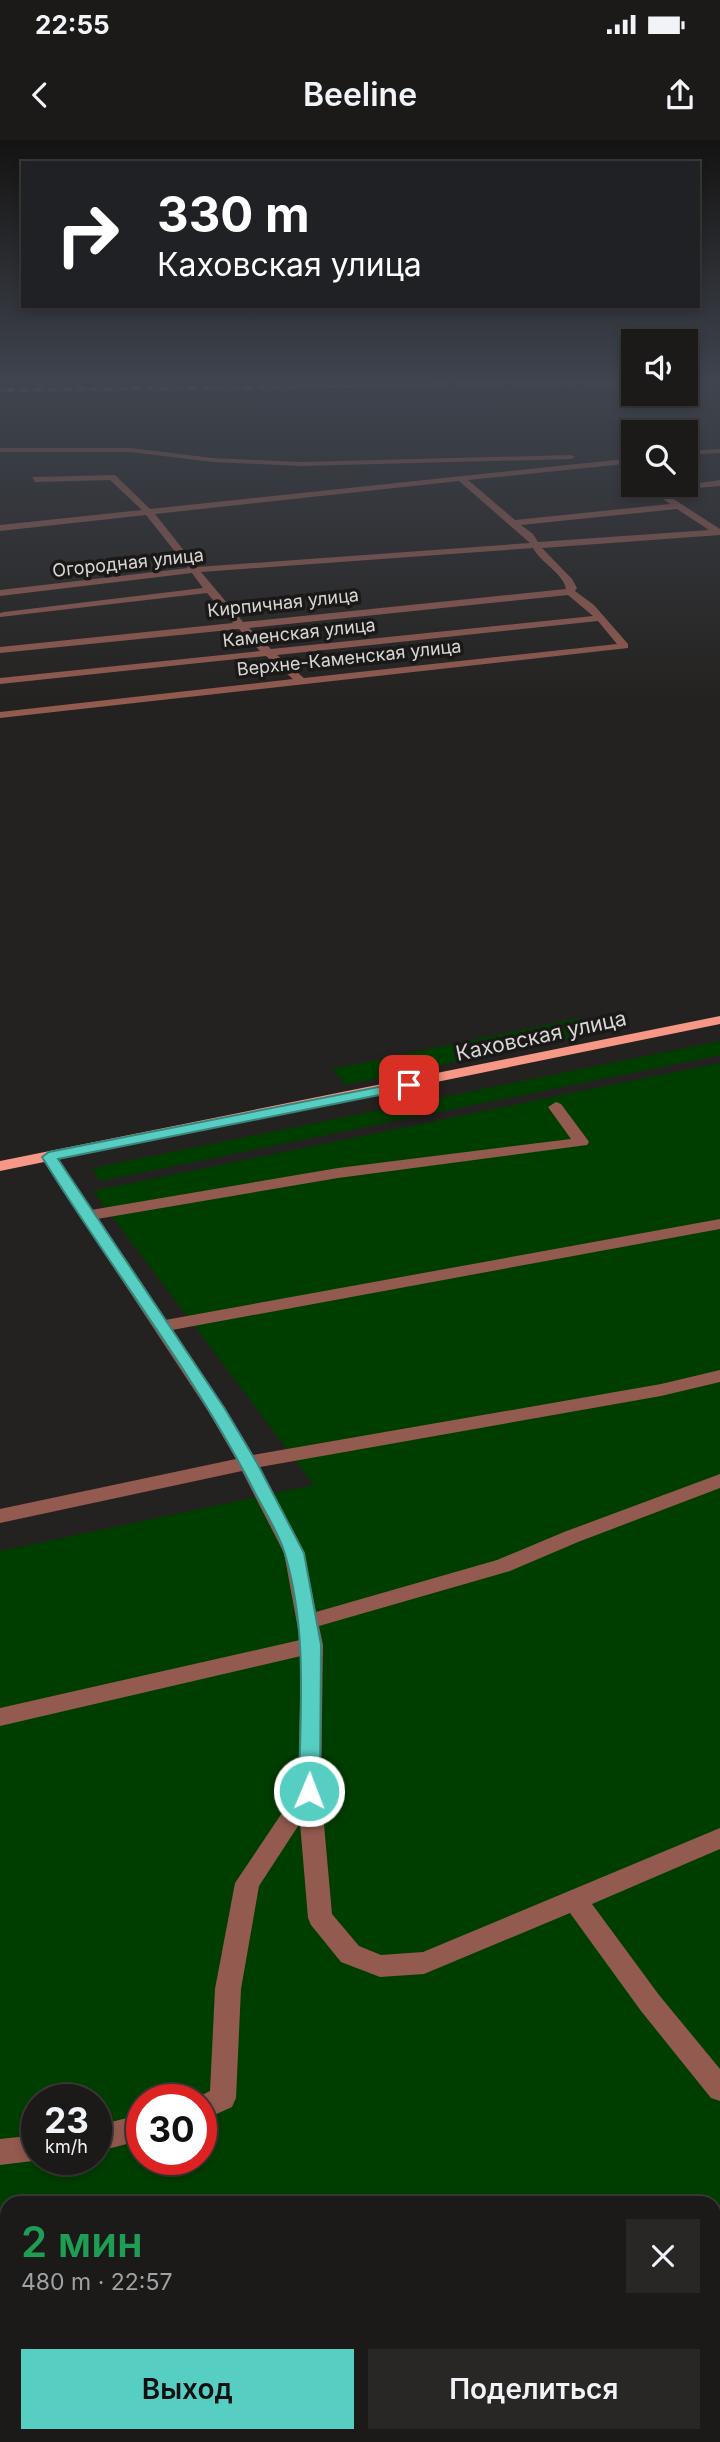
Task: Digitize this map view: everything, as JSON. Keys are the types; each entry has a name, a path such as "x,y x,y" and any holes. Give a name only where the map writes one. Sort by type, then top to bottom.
{"main road":[{"name":"Каховская улица","path":"0,1166 720,1020"}],"street":[{"path":"121,486 147,512 241,625 267,653 300,680"},
{"path":"0,528 391,486"},
{"path":"470,486 537,546"},
{"path":"665,497 719,532"},
{"path":"514,523 679,506"},
{"name":"Огородная улица","path":"0,593 195,570 719,532"},
{"name":"Верхне-Каменская улица","path":"0,715 300,680 623,647 624,644 601,618 570,592 572,585 542,555 537,546"},
{"path":"4,615 210,590"},
{"name":"Кирпичная улица","path":"0,650 570,592"},
{"name":"Каменская улица","path":"0,681 601,618"},
{"path":"86,1216 338,1173 581,1142 556,1107"},
{"path":"49,1157 248,1463 294,1553 312,1645 309,1791 320,1918 350,1954 380,1966 424,1963 720,1838"},
{"path":"161,1326 720,1223"},
{"path":"0,1516 202,1475 248,1463 661,1390 720,1377"},
{"path":"307,1622 503,1566 571,1537 720,1481"},
{"path":"0,1717 312,1645"},
{"path":"217,2101 223,2098 228,1989 247,1883 309,1791"},
{"path":"575,1900 650,2003 720,2089"},
{"path":"0,2152 21,2150"}],"green space":[{"path":"579,1018 593,1033 345,1085 333,1069"},
{"path":"720,1041 720,1055 99,1181 93,1168"},
{"path":"720,1063 720,2196 0,2196 0,1551 314,1485 93,1191"}],"route":[{"path":"309,1791 312,1645 294,1553 248,1463 216,1409 49,1157 409,1085"}]}
